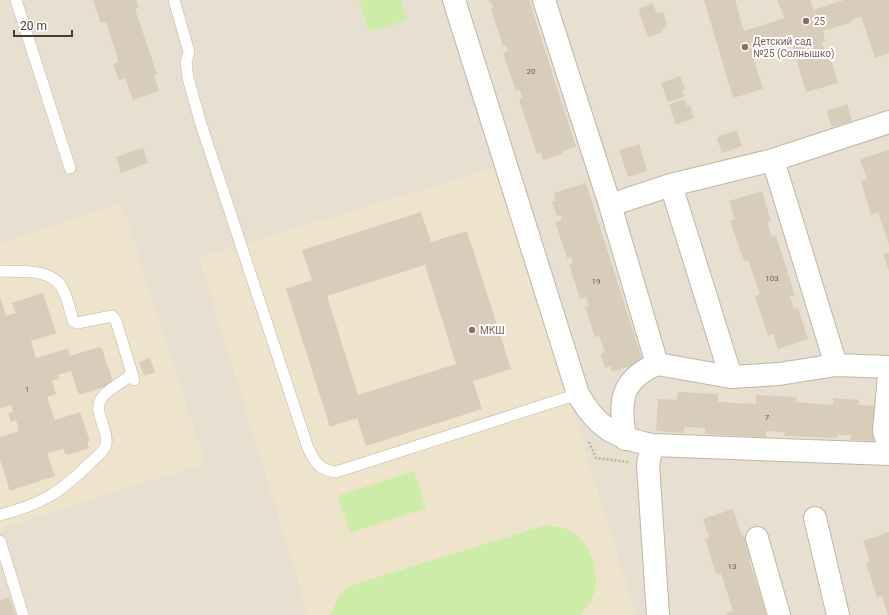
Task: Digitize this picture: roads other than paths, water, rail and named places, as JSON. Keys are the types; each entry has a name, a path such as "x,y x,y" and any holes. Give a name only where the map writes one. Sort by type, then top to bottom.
{"street":[{"path":"454,0 578,394 586,408 603,426 625,439 652,445 889,454"},
{"path":"544,0 610,204 657,364"},
{"path":"610,204 671,185 773,160 889,122"},
{"path":"773,160 836,364"},
{"path":"671,185 731,378"},
{"path":"625,439 621,411 624,392 634,378 657,364 731,378 779,374 836,364 889,366"},
{"path":"889,375 884,430 889,446"},
{"path":"652,445 648,464 658,615"},
{"path":"815,518 838,615"},
{"path":"757,538 779,615"}],"lane":[{"path":"16,0 70,168"},
{"path":"174,0 189,52 186,63 188,78 200,121 308,448 318,467 327,471 336,472 578,394"},
{"path":"0,271 37,273 50,275 56,279 62,287 73,321 77,323 112,316 116,321 133,378 109,391 101,400 100,409 106,436 106,445 98,456 70,482 53,495 23,509 0,515"},
{"path":"0,541 22,615"}],"place":[{"name":"25","path":"806,21"},
{"name":"Детский сад №25 (Солнышко)","path":"745,47"},
{"name":"МКШ","path":"472,330"}]}
